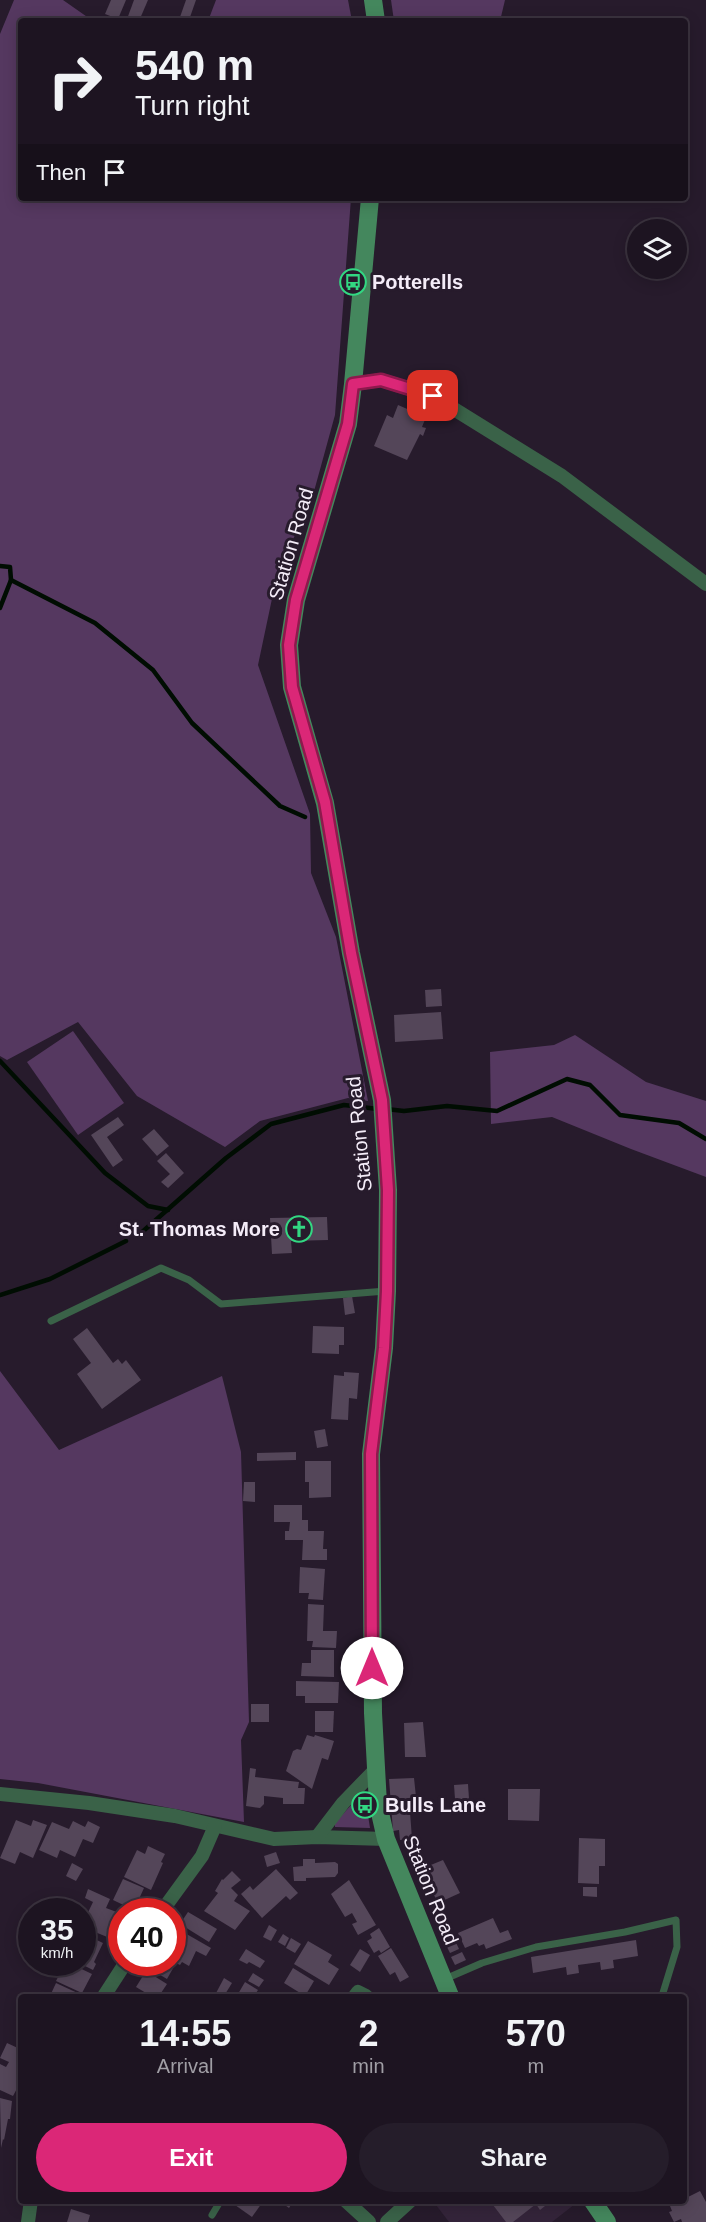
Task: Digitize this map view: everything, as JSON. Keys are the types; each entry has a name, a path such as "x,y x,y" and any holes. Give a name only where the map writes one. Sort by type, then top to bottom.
{"street":[{"path":"373,0 376,18"},
{"name":"Station Road","path":"370,201 348,424 296,600 289,645 292,687 325,802 351,953 382,1107 388,1190 387,1291 384,1348 371,1454 375,1770 378,1804 386,1839 447,1988"},
{"path":"353,384 381,380 433,396 562,476 706,584"},
{"path":"317,1837 343,1803 375,1770"},
{"path":"0,1794 89,1803 164,1814 274,1839 317,1837 386,1839"},
{"path":"171,1898 202,1856 215,1826"},
{"path":"105,1994 117,1976"},
{"path":"28,2222 30,2204"},
{"path":"349,2204 369,2222"},
{"path":"387,2222 407,2204"},
{"path":"595,2204 607,2222"}],"lane":[{"path":"51,1320 161,1268 189,1280 221,1304 387,1291"},
{"path":"447,1988 482,1963 537,1947 619,1933 676,1920 677,1947 663,1994"},
{"path":"212,2215 219,2204"}],"shaded area":[{"path":"14,0 63,0 89,18 18,18 18,201 351,201 335,415 313,495 277,575 258,665 310,814 311,873 336,937 368,1101 348,1098 260,1121 225,1147 137,1096 78,1022 7,1060 0,1056 0,34"},
{"path":"216,0 348,0 351,18 209,18"},
{"path":"391,0 505,0 501,18 394,18"},
{"path":"73,1031 124,1103 78,1135 27,1062"},
{"path":"575,1035 646,1082 706,1101 706,1177 552,1117 491,1124 490,1052 554,1045"},
{"path":"0,1371 59,1450 222,1376 241,1452 249,1722 241,1740 244,1822 38,1783 0,1779"},
{"path":"361,1794 365,1799 361,1800 363,1810 367,1809 370,1828 335,1827 335,1823"},
{"path":"435,2204 575,2204 552,2222 449,2222"}],"building":[{"path":"111,0 126,0 118,18 105,14"},
{"path":"134,0 148,0 140,18 127,18"},
{"path":"186,0 196,0 190,18 180,17"},
{"path":"398,405 426,417 422,427 426,428 423,436 420,434 407,460 374,446 387,415 393,418"},
{"path":"441,989 442,1006 426,1007 425,990"},
{"path":"441,1012 443,1039 395,1042 394,1015"},
{"path":"118,1117 124,1125 107,1137 123,1160 113,1167 91,1135"},
{"path":"154,1129 169,1146 157,1156 142,1139"},
{"path":"166,1153 184,1173 168,1188 161,1182 170,1174 157,1161"},
{"name":"St. Thomas More","path":"327,1217 328,1240 291,1241 292,1253 272,1254 270,1218"},
{"path":"352,1296 355,1313 345,1315 343,1298"},
{"path":"313,1326 344,1327 344,1345 339,1345 339,1354 312,1353"},
{"path":"87,1328 113,1363 118,1359 122,1364 126,1360 141,1380 102,1409 77,1374 91,1363 73,1339"},
{"path":"344,1372 359,1373 357,1399 349,1398 348,1420 331,1419 334,1375 344,1376"},
{"path":"325,1429 328,1446 317,1448 314,1431"},
{"path":"296,1452 296,1460 257,1461 257,1453"},
{"path":"305,1461 331,1461 331,1497 309,1498 309,1482 305,1482"},
{"path":"244,1482 255,1482 255,1502 243,1501"},
{"path":"274,1505 302,1505 302,1520 308,1520 308,1531 324,1531 323,1549 327,1549 327,1560 302,1560 303,1540 285,1540 285,1531 289,1531 290,1522 274,1522"},
{"path":"300,1567 325,1569 323,1600 308,1599 309,1593 299,1593"},
{"path":"308,1604 324,1605 323,1631 337,1631 336,1648 312,1647 313,1641 307,1641"},
{"path":"311,1650 334,1650 334,1677 301,1676 302,1663 311,1663"},
{"path":"296,1681 339,1682 338,1703 305,1703 305,1696 296,1696"},
{"path":"251,1704 269,1704 269,1722 251,1722"},
{"path":"315,1711 334,1711 333,1732 315,1732"},
{"path":"423,1722 426,1757 405,1757 404,1723"},
{"path":"307,1735 334,1741 328,1760 322,1758 312,1789 286,1771 293,1751 301,1750"},
{"path":"250,1768 256,1769 255,1777 299,1782 298,1788 305,1788 304,1804 283,1804 283,1798 264,1796 264,1804 260,1808 246,1806"},
{"path":"414,1778 416,1797 409,1798 412,1839 400,1840 399,1830 393,1831 389,1779"},
{"path":"468,1784 469,1799 455,1799 454,1785"},
{"path":"508,1789 540,1789 539,1821 508,1820"},
{"path":"16,1820 31,1826 33,1820 47,1825 33,1858 20,1852 15,1864 0,1858"},
{"path":"73,1821 85,1827 88,1821 100,1827 93,1843 83,1839 75,1857 60,1850 57,1858 39,1850 52,1822 69,1829"},
{"path":"579,1838 605,1839 605,1866 599,1866 599,1884 578,1883"},
{"path":"148,1846 165,1854 151,1890 124,1877 137,1850 145,1854"},
{"path":"276,1852 280,1863 267,1867 264,1856"},
{"path":"303,1859 315,1859 315,1863 335,1862 338,1864 338,1873 335,1877 306,1878 306,1881 294,1881 293,1867 303,1866"},
{"path":"443,1860 460,1893 438,1903 421,1869"},
{"path":"72,1863 83,1869 76,1881 66,1876"},
{"path":"276,1869 298,1893 290,1900 286,1896 262,1918 241,1894 250,1886 253,1890"},
{"path":"232,1871 241,1880 231,1888 238,1895 234,1901 250,1911 235,1930 204,1911 218,1893 215,1891 222,1879"},
{"path":"123,1879 144,1888 139,1898 114,1898"},
{"path":"349,1880 376,1925 358,1935 352,1924 357,1922 352,1913 345,1917 331,1894"},
{"path":"583,1887 597,1887 597,1897 583,1896"},
{"path":"88,1889 108,1898 106,1908 108,1909 108,1937 96,1932 96,1898 85,1898"},
{"path":"188,1912 217,1929 209,1942 186,1928"},
{"path":"493,1918 500,1933 508,1930 512,1939 486,1949 484,1944 479,1946 477,1943 465,1948 458,1933"},
{"path":"269,1925 277,1930 271,1941 263,1937"},
{"path":"379,1928 390,1947 381,1953 379,1950 374,1953 367,1941 372,1938 370,1934"},
{"path":"186,1934 211,1948 206,1956 196,1951 189,1966 186,1964"},
{"path":"283,1934 289,1938 285,1946 278,1942"},
{"path":"452,1934 459,1949 450,1953 443,1939"},
{"path":"291,1938 301,1944 295,1953 286,1948"},
{"path":"96,1940 103,1943 96,1958"},
{"path":"636,1940 638,1956 613,1960 614,1968 601,1970 600,1962 578,1965 579,1973 567,1975 566,1967 533,1973 531,1957"},
{"path":"308,1941 332,1955 328,1962 339,1969 329,1985 294,1964"},
{"path":"391,1948 409,1977 400,1982 395,1972 390,1975 378,1956"},
{"path":"246,1949 265,1961 260,1968 239,1960"},
{"path":"360,1949 370,1955 360,1972 350,1965"},
{"path":"462,1952 466,1960 455,1965 451,1957"},
{"path":"293,1968 314,1981 306,1994 302,1994 284,1983"},
{"path":"253,1973 264,1980 259,1987 248,1981"},
{"path":"58,1976 91,1976 82,1993 56,1981"},
{"path":"143,1976 154,1976 167,1984 160,1994 148,1994 136,1987"},
{"path":"224,1978 232,1983 225,1994 216,1994"},
{"path":"245,1982 258,1990 255,1994 238,1994"},
{"path":"56,1983 80,1994 51,1994"},
{"path":"7,2043 18,2048 18,2087 13,2096 0,2090 0,2064 6,2067 9,2062 0,2058"},
{"path":"0,2098 12,2101 10,2119 8,2119 1,2148"},
{"path":"700,2191 706,2202 706,2222 682,2222 681,2219 674,2222 669,2212 672,2211 670,2206 687,2204 687,2198"},
{"path":"236,2204 261,2204 252,2217"},
{"path":"536,2204 513,2222 506,2222 493,2205"},
{"path":"536,2204 548,2204 540,2210"},
{"path":"71,2209 90,2215 88,2222 67,2222"}],"waterway":[{"path":"0,566 10,567 11,580 0,608"},
{"path":"11,580 95,623 153,670 192,723 280,806 305,817"},
{"path":"0,1061 105,1173 148,1206 168,1210"},
{"path":"386,1109 404,1111 447,1106 497,1111 567,1079 590,1085 620,1115 679,1123 706,1139"},
{"path":"141,1233 226,1158 271,1124 344,1105 378,1109"},
{"path":"0,1295 50,1279 126,1241"}],"place":[{"name":"Potterells","path":"353,282"},
{"name":"St. Thomas More","path":"299,1229"},
{"name":"Bulls Lane","path":"365,1805"}],"route":[{"path":"372,1668 371,1454 384,1348 387,1291 388,1190 382,1100 351,953 325,802 292,687 289,645 296,600 348,424 353,384 381,380 433,396"}]}
